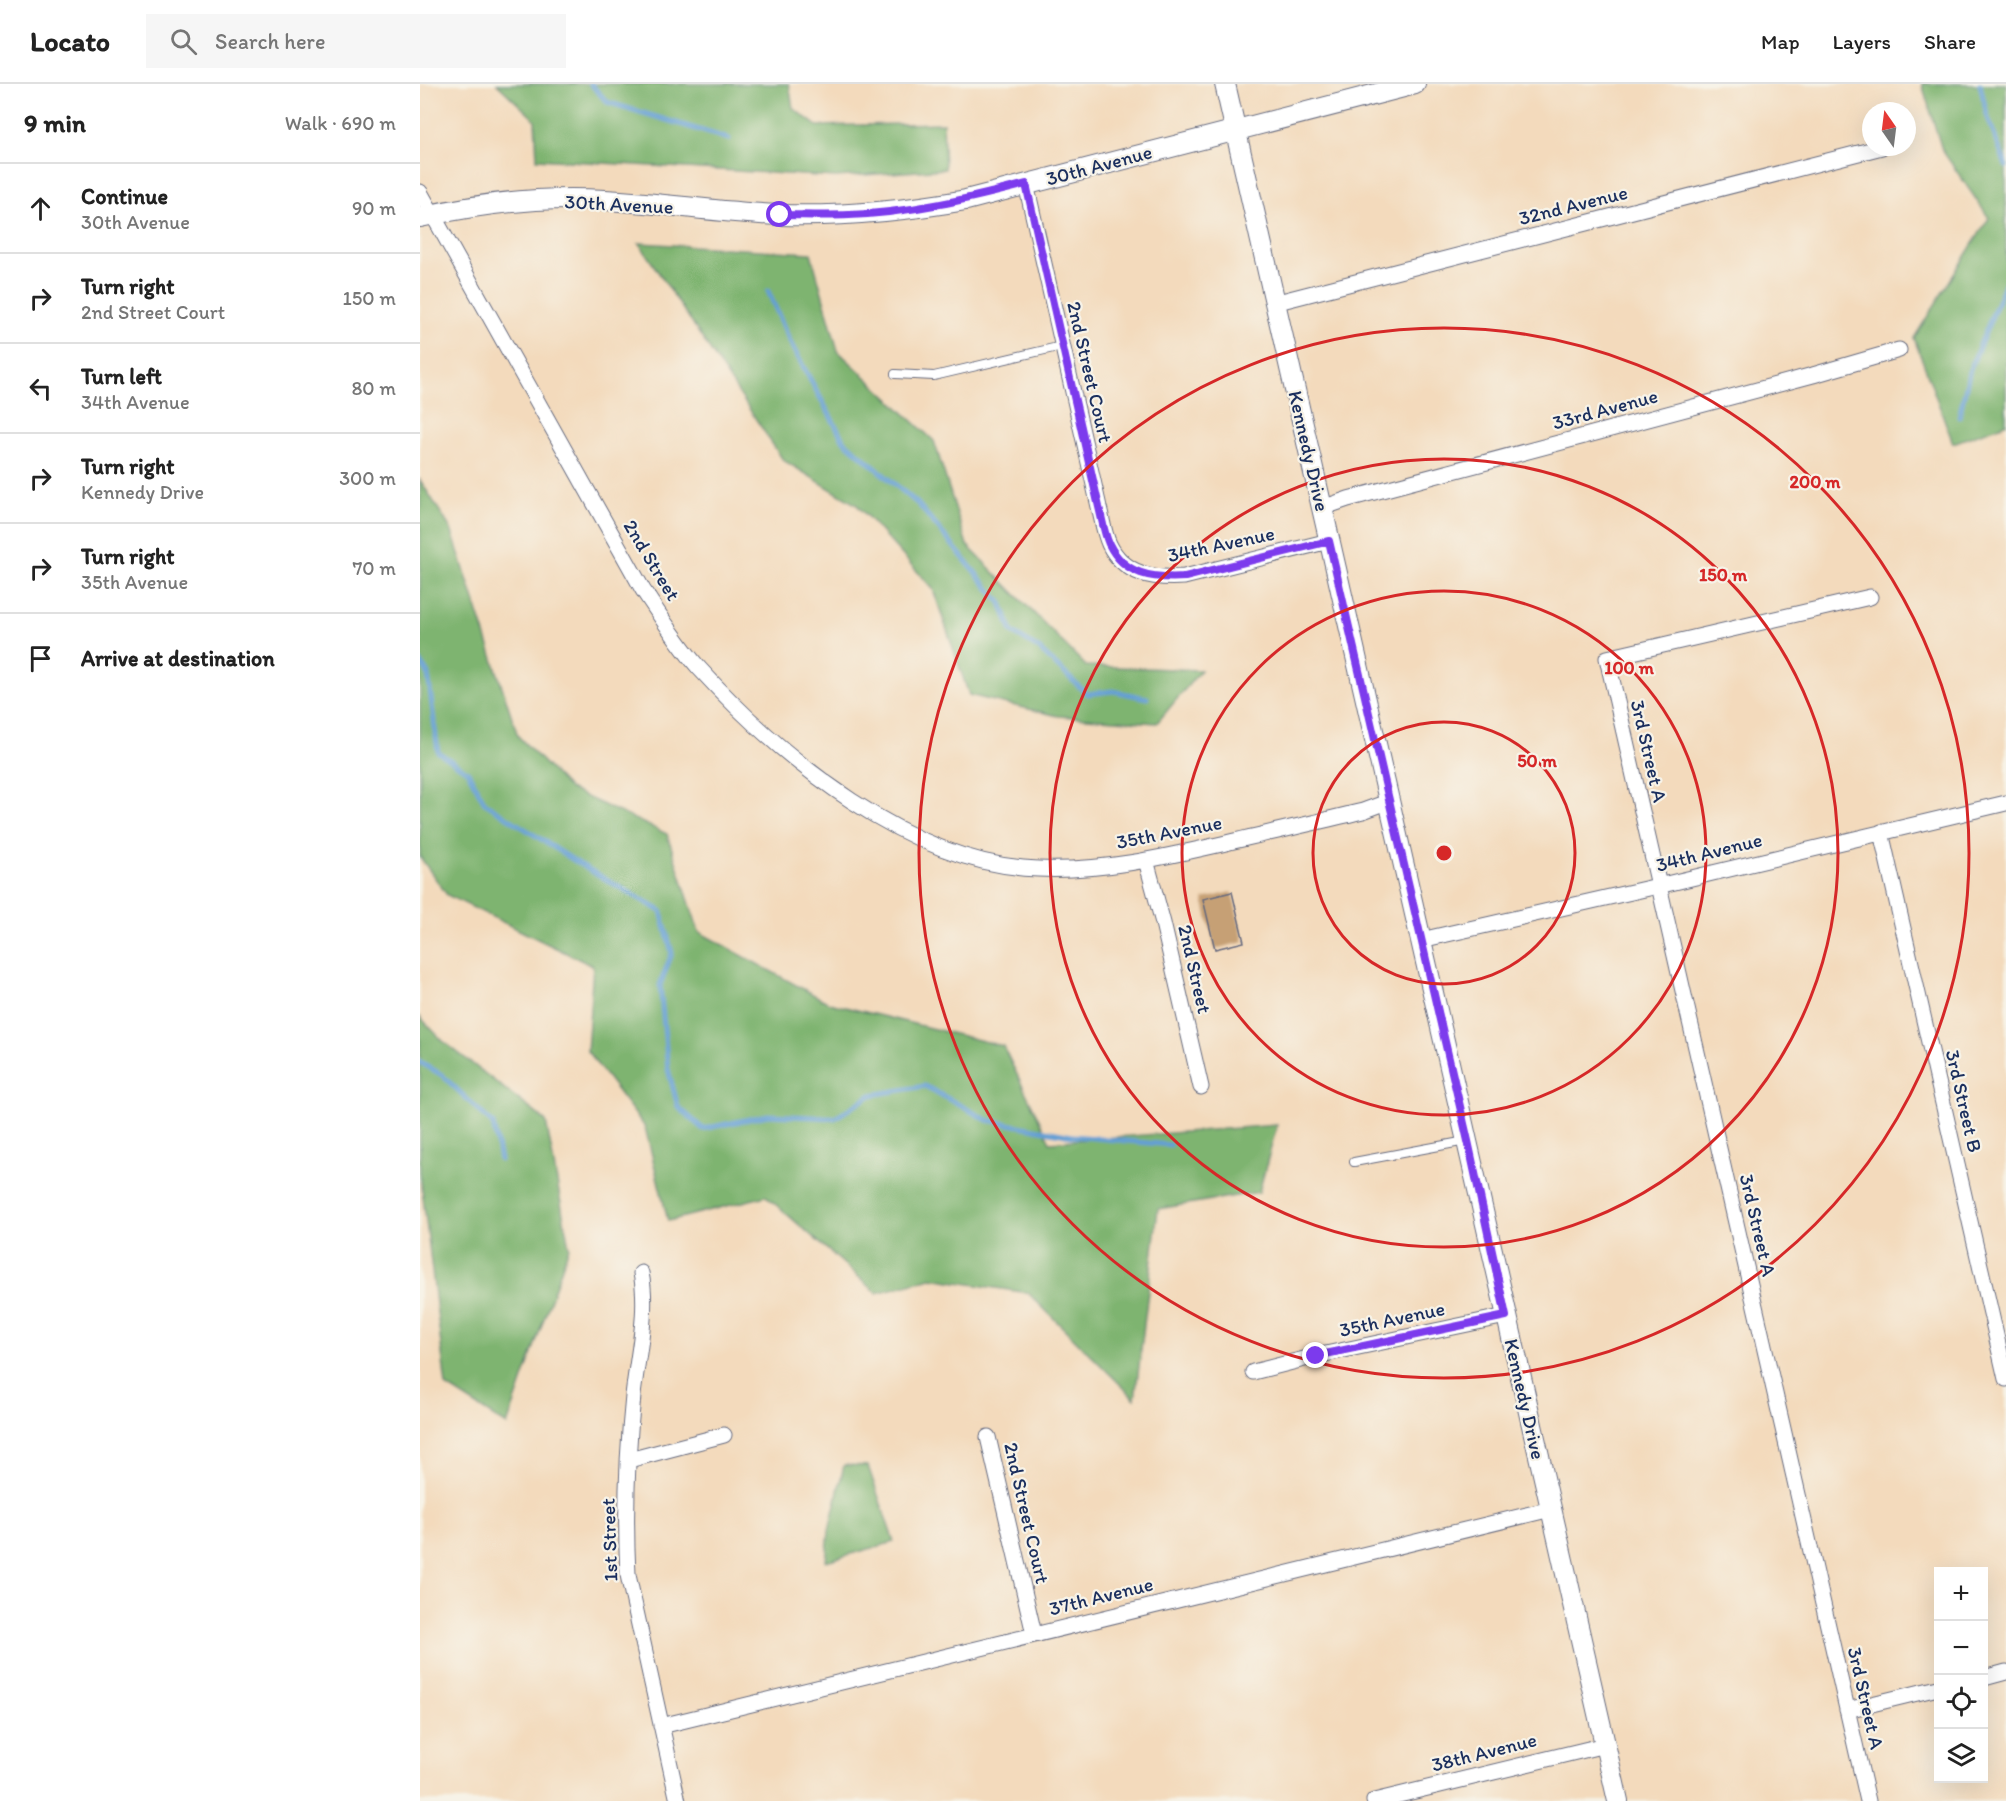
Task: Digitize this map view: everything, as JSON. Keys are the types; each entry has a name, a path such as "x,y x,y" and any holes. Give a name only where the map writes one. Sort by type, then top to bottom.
{"street":[{"name":"Kennedy Drive","path":"1226,84 1274,303 1618,1801"},
{"name":"30th Avenue","path":"426,216 493,203 602,199 780,215 850,215 919,208 966,200 1415,84"},
{"name":"32nd Avenue","path":"1274,303 1862,152"},
{"name":"2nd Street Court","path":"1026,184 1099,507 1109,544 1124,565"},
{"name":"2nd Street","path":"420,192 426,216 644,590 671,632 698,666 773,741 849,800 876,816 954,854"},
{"name":"33rd Avenue","path":"1322,508 1359,496 1899,350"},
{"name":"34th Avenue","path":"1124,565 1163,579 1185,577 1329,541"},
{"name":"3rd Street A","path":"1869,1801 1607,657 1870,597"},
{"name":"35th Avenue","path":"954,854 1016,868 1077,869 1146,860 1352,814 1390,801"},
{"name":"34th Avenue","path":"1421,940 2006,803"},
{"name":"3rd Street B","path":"1881,832 2006,1379"},
{"name":"2nd Street","path":"1146,860 1201,1087"},
{"name":"1st Street","path":"641,1273 643,1310 631,1419 629,1460 626,1540 628,1575 678,1801"},
{"name":"35th Avenue","path":"1253,1372 1316,1356 1506,1316"},
{"path":"629,1460 724,1435"},
{"name":"2nd Street Court","path":"988,1437 1034,1634"},
{"name":"37th Avenue","path":"661,1726 1551,1509"},
{"path":"1988,1677 2006,1672"},
{"path":"1847,1710 1934,1689"},
{"name":"38th Avenue","path":"1374,1801 1605,1744"}],"lane":[{"path":"895,374 934,376 1062,346"},
{"path":"1354,1162 1468,1141"}],"green space":[{"path":"497,84 789,84 793,108 817,126 943,123 945,169 836,177 537,159 535,120"},
{"path":"1922,84 2006,84 2006,424 1953,443 1914,338 1989,218 1942,150"},
{"path":"639,243 811,253 838,351 934,441 967,545 1086,666 1201,670 1157,723 1058,716 969,695 933,589 857,505 783,460"},
{"path":"420,480 451,529 518,736 569,789 667,834 699,932 829,1003 1003,1046 1050,1142 1277,1125 1259,1192 1158,1209 1135,1399 1028,1293 931,1278 877,1293 766,1196 668,1221 645,1127 587,1051 593,966 447,895 420,857"},
{"path":"420,1017 443,1041 546,1121 569,1247 507,1425 446,1386 420,1172"},
{"path":"844,1465 868,1466 894,1542 826,1561 829,1530"}],"building":[{"path":"1232,892 1244,942 1215,949 1203,899"}],"waterway":[{"path":"591,84 607,102 729,139"},
{"path":"1980,84 1987,115 2006,166"},
{"path":"1959,417 1970,369 2006,282"},
{"path":"768,291 792,346 844,441 918,504 1001,603 1012,632 1039,649 1087,694 1113,691 1147,698"},
{"path":"420,661 428,674 438,752 468,772 485,803 581,865 661,911 672,953 660,985 668,1069 678,1107 703,1129 768,1115 835,1118 871,1095 925,1086 987,1120 1072,1136 1170,1145"},
{"path":"420,1062 442,1075 493,1124 500,1160"}],"route":[{"path":"780,215 850,215 919,208 966,200 1026,184 1099,507 1109,544 1124,565 1163,579 1185,577 1329,541 1468,1141 1506,1316 1316,1356"}]}
